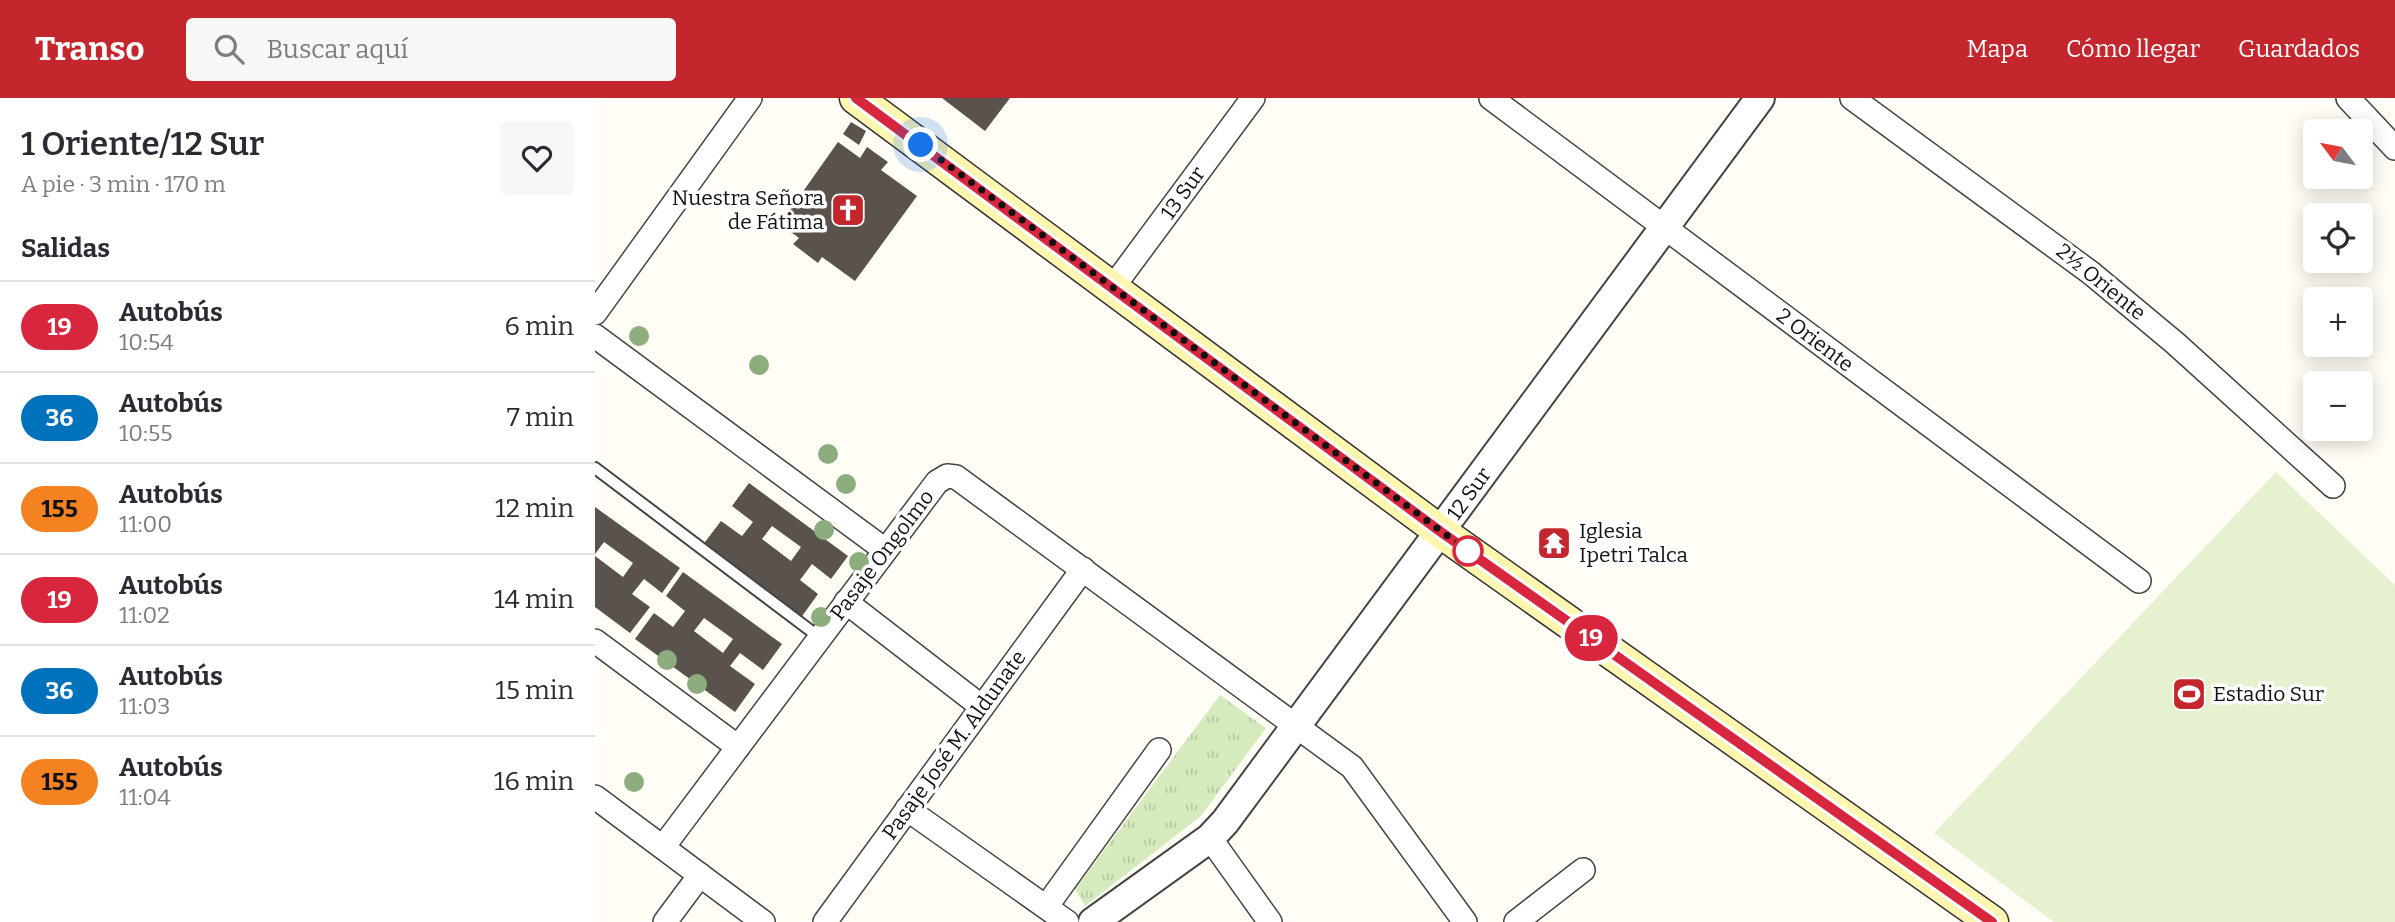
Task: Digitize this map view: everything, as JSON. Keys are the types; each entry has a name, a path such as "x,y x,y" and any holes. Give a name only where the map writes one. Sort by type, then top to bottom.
{"main road":[{"path":"856,98 1441,532 1992,922"}],"street":[{"path":"595,313 750,98"},
{"name":"13 Sur","path":"1113,287 1252,98"},
{"name":"2 Oriente","path":"1491,98 2139,582"},
{"name":"12 Sur","path":"1093,922 1210,838 1241,802 1760,98"},
{"name":"2½ Oriente","path":"1852,98 2091,273 2183,351 2333,486"},
{"path":"2348,98 2395,148"},
{"path":"595,336 885,550"},
{"name":"Pasaje Ongolmo","path":"663,847 937,482 947,477 956,477 1352,767 1465,922"},
{"name":"Pasaje José M. Aldunate","path":"825,922 1083,569"},
{"path":"846,602 982,707"},
{"path":"595,640 738,747"},
{"path":"1046,907 1159,750"},
{"path":"595,797 763,922"},
{"path":"907,809 1066,922"},
{"path":"1210,838 1270,922"},
{"path":"1516,922 1583,870"},
{"path":"665,922 700,875"}],"lane":[{"path":"595,468 819,637"}],"green space":[{"name":"Estadio Sur","path":"2276,472 2395,585 2395,922 2054,922 1934,833"},
{"path":"1220,695 1266,728 1201,816 1085,906 1075,889"}],"building":[{"path":"942,98 1010,98 985,131"},
{"path":"851,122 866,131 859,145 843,134"},
{"name":"Nuestra Señora de Fátima","path":"838,142 860,158 867,147 888,162 881,170 917,196 855,281 822,257 818,263 793,244 799,238 780,224"},
{"path":"749,483 848,556 831,579 812,564 800,580 818,594 800,619 702,546 721,521 742,536 753,522 732,506","holes":["772,526 801,547 791,561 762,539"]},
{"path":"595,507 680,568 662,593 644,579 632,594 650,607 630,633 595,607 595,556 623,577 633,563 604,542 595,554"},
{"path":"683,572 782,644 763,670 740,653 730,666 755,684 735,712 635,639 654,613 673,627 685,611 666,596","holes":["704,618 733,639 723,653 694,631"]}],"bus line":[{"name":"19","path":"856,98 1441,532 1992,922"}],"place":[{"name":"Nuestra Señora de Fátima","path":"848,210"},
{"name":"Iglesia Ipetri Talca","path":"1554,543"},
{"name":"Estadio Sur","path":"2189,694"}],"route":[{"path":"921,145 1468,551"}]}
